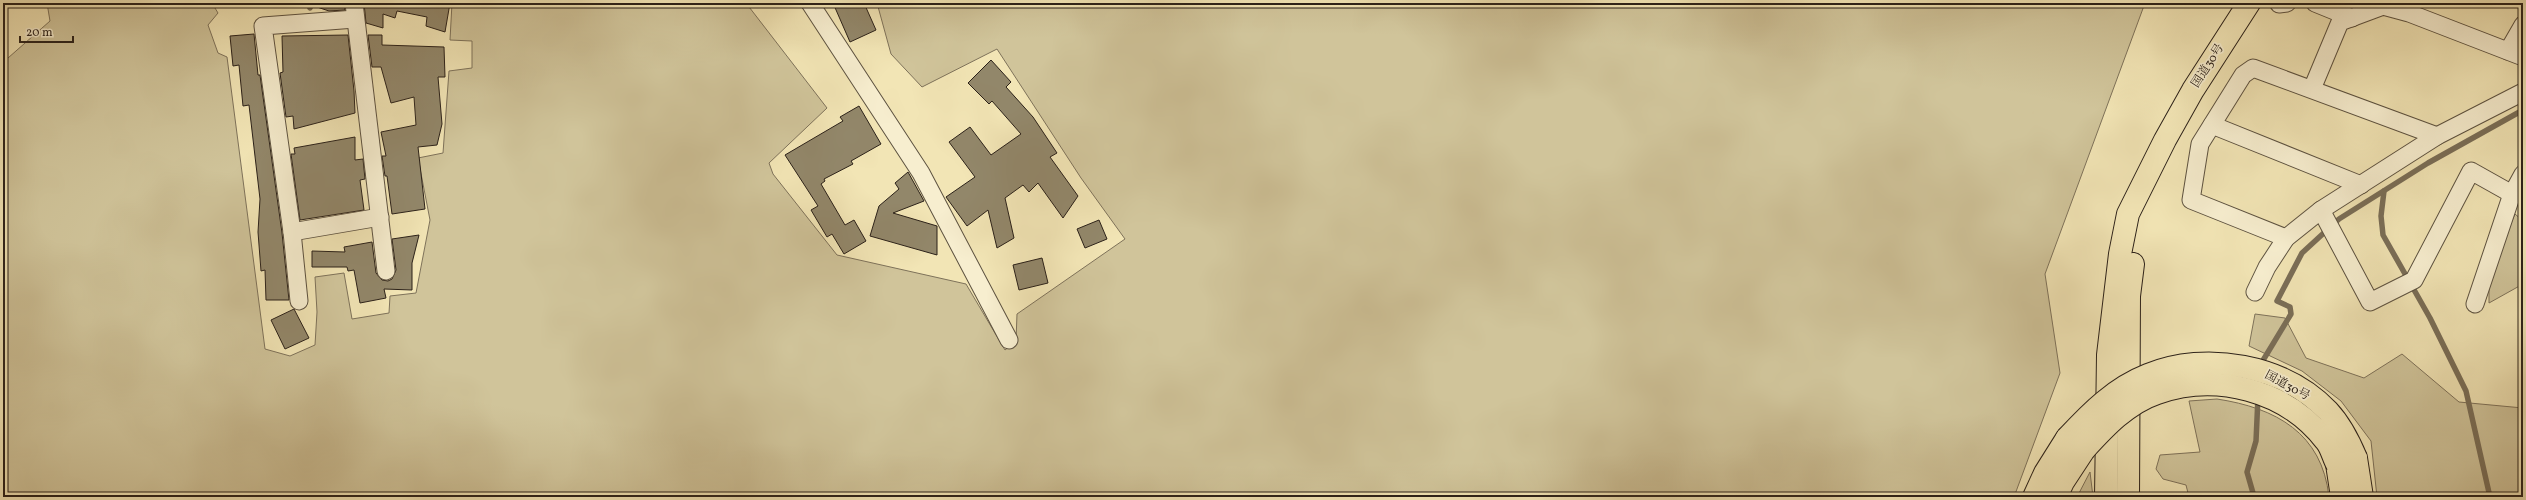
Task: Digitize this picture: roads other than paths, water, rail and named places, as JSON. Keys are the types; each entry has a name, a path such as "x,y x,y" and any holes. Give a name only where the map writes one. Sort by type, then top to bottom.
{"highway":[{"name":"国道30号","path":"2106,497 2108,355 2113,302 2128,214 2193,90 2249,3"},
{"name":"国道30号","path":"2128,497 2129,296 2135,246 2148,174"},
{"name":"国道30号","path":"2034,497 2045,473 2075,444 2102,430 2129,408 2157,393 2186,385 2215,384 2241,387 2264,394 2286,405 2309,423 2347,461 2362,497"},
{"name":"国道30号","path":"2056,497 2063,482 2075,444"},
{"name":"国道30号","path":"2342,497 2347,461"}],"street":[{"path":"810,3 922,173 1009,340"},
{"path":"2315,3 2352,18"},
{"path":"2312,89 2340,22 2383,6 2412,8 2515,54 2523,25"},
{"path":"299,301 292,232 263,26 355,11 386,271"},
{"path":"2286,238 2191,200 2200,144 2243,75 2253,68 2437,136"},
{"path":"2255,292 2267,267 2286,238 2323,215 2361,185 2437,136 2523,92"},
{"path":"2212,125 2361,185"},
{"path":"2323,215 2370,302 2410,281 2470,171 2512,194"},
{"path":"2475,304 2512,194 2523,174"},
{"path":"292,232 380,216"}],"waterway":[{"path":"310,8 312,3"},
{"path":"2259,367 2291,314 2290,307 2277,301 2302,253 2339,219 2428,163 2523,110"},
{"path":"2384,191 2381,216 2383,235 2430,318 2466,391 2490,497"},
{"path":"2252,497 2253,493 2247,472 2256,441 2258,397"}]}
